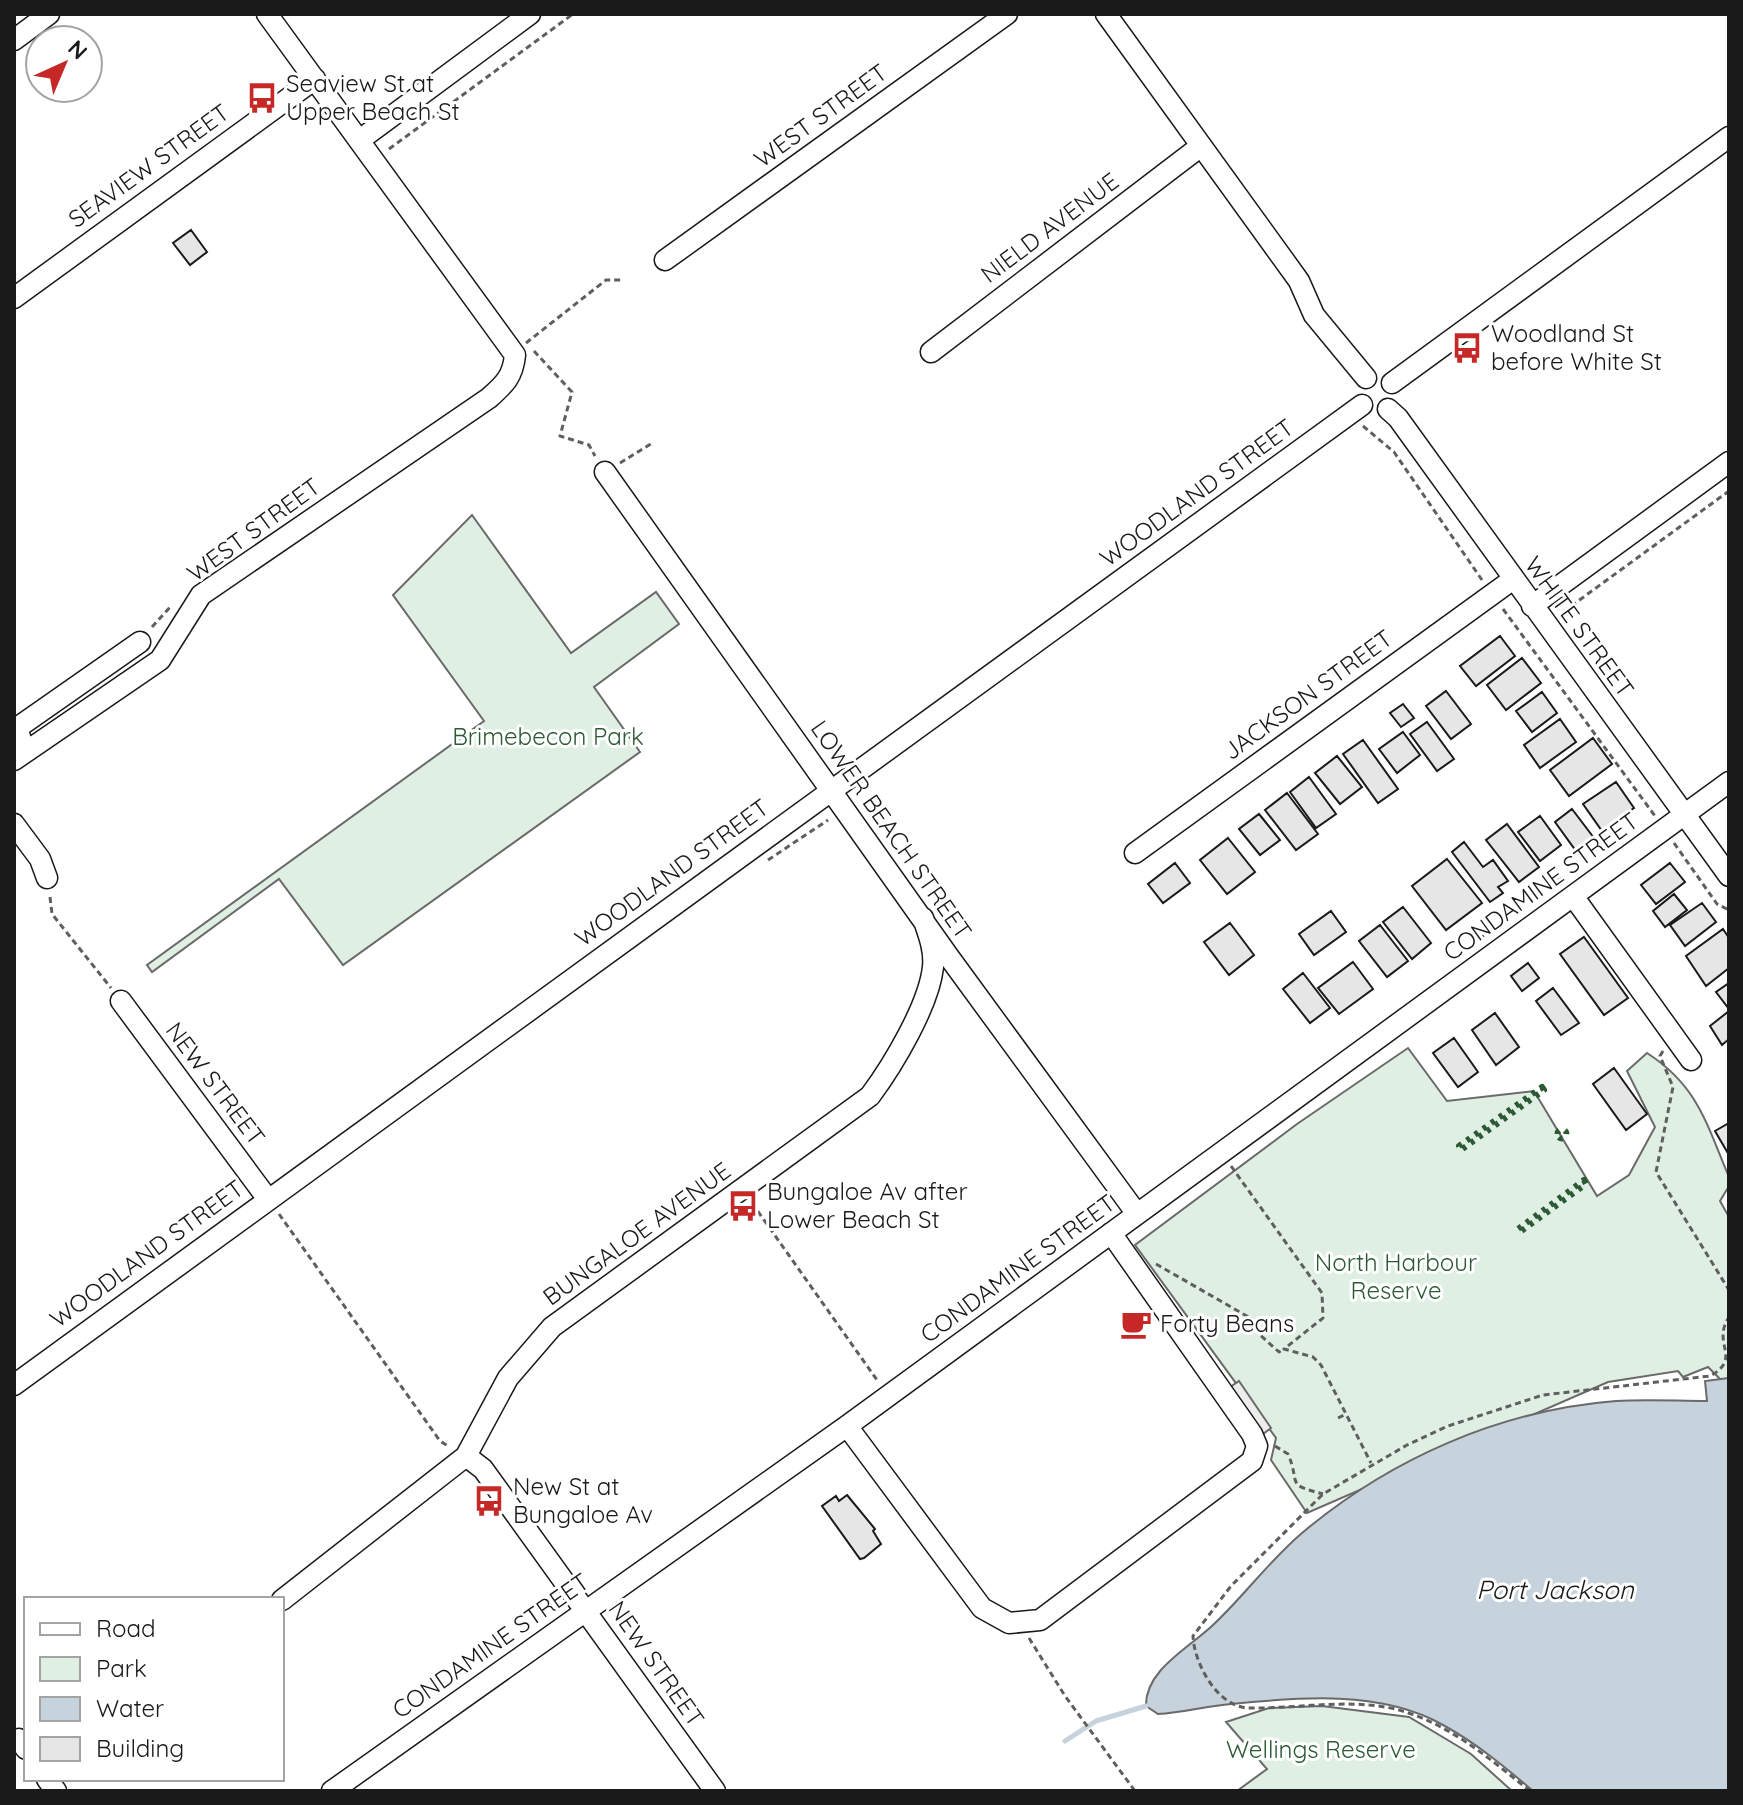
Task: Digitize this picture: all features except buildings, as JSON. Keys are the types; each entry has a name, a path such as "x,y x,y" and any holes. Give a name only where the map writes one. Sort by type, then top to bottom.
{"street":[{"path":"14,40 49,14"},
{"path":"267,14 521,348"},
{"path":"361,139 530,14"},
{"name":"WEST STREET","path":"665,260 1007,14"},
{"path":"1106,14 1299,281 1314,315 1366,378"},
{"name":"SEAVIEW STREET","path":"14,298 315,79"},
{"path":"1392,383 1729,137"},
{"name":"NIELD AVENUE","path":"931,352 1201,146"},
{"name":"WEST STREET","path":"140,642 17,728 20,756 160,660 201,595 489,398 508,381 521,348"},
{"path":"1377,375 1392,383 1396,397 1388,409 1361,414 1359,388 1366,378 1377,375"},
{"name":"WHITE STREET","path":"1388,409 1398,418 1512,580 1729,876"},
{"name":"WOODLAND STREET","path":"14,1385 831,790 1361,414"},
{"path":"1532,606 1729,462"},
{"name":"LOWER BEACH STREET","path":"605,472 1137,1214"},
{"name":"JACKSON STREET","path":"1135,853 1512,580"},
{"name":"CONDAMINE STREET","path":"343,1788 847,1426 1729,782"},
{"path":"14,824 40,859 47,878"},
{"path":"1573,896 1691,1060"},
{"name":"BUNGALOE AVENUE","path":"284,1598 466,1456 508,1378 552,1327 870,1096 885,1076 931,978 933,952 923,918"},
{"name":"NEW STREET","path":"121,1001 267,1198"},
{"path":"847,1426 982,1608 1009,1623 1040,1620 1252,1461 1257,1446 1252,1434 1111,1233"},
{"name":"NEW STREET","path":"466,1456 483,1469 715,1791"}],"path":[{"path":"375,159 573,14"},
{"path":"624,280 606,280 521,348 572,392 560,436 589,445 605,472 654,442"},
{"path":"1361,414 1394,452 1484,582"},
{"path":"1563,612 1729,491"},
{"path":"1499,604 1657,819"},
{"path":"1673,841 1681,857 1717,904 1729,910"},
{"path":"1555,883 1563,877"},
{"path":"47,878 52,914 121,1001"},
{"path":"1533,900 1541,894"},
{"path":"1514,913 1520,909"},
{"path":"1479,939 1491,930"},
{"path":"1458,954 1462,951"},
{"path":"1674,1035 1660,1056 1673,1087 1656,1172 1729,1290"},
{"path":"1156,1264 1252,1319 1259,1334 1279,1352 1323,1318 1322,1293 1231,1165"},
{"path":"743,1190 888,1396"},
{"path":"267,1198 440,1441 466,1456"},
{"path":"1530,1791 1488,1757 1431,1721 1392,1709 1243,1706 1214,1687 1194,1653 1193,1636 1231,1586 1323,1494 1371,1463 1448,1426 1543,1395 1710,1376 1724,1368 1728,1361 1722,1336 1729,1317"},
{"path":"1284,1349 1313,1357 1321,1365 1371,1463"},
{"path":"1338,1418 1346,1414"},
{"path":"1065,1696 1135,1791"}],"green space":[{"name":"Brimebecon Park","path":"472,515 571,653 656,592 679,624 594,687 640,752 343,965 279,879 152,972 147,965 484,721 393,595"},
{"name":"North Harbour Reserve","path":"1408,1048 1447,1101 1534,1091 1597,1196 1629,1175 1655,1127 1627,1071 1647,1053 1678,1079 1698,1107 1729,1177 1729,1186 1720,1201 1729,1217 1729,1381 1724,1383 1708,1367 1683,1377 1678,1371 1608,1382 1307,1513 1271,1460 1276,1438 1135,1245 1297,1124"},
{"name":"Wellings Reserve","path":"1322,1706 1409,1717 1471,1754 1512,1791 1237,1791 1267,1769 1226,1722 1269,1708"}],"shaded area":[{"path":"1239,1381 1271,1428 1259,1437 1226,1390"}],"water":[{"name":"Port Jackson","path":"1729,1378 1729,1791 1533,1791 1479,1747 1443,1725 1394,1706 1367,1701 1284,1699 1158,1714 1146,1706 1148,1693 1160,1671 1224,1614 1290,1544 1336,1506 1409,1461 1489,1427 1573,1406 1627,1400 1707,1401 1705,1381"}],"waterway":[{"path":"1065,1741 1096,1721 1146,1706"}],"hedge":[{"path":"1542,1087 1544,1090 1461,1150 1459,1146 1542,1087"},
{"path":"1562,1129 1567,1134 1562,1139 1557,1134 1562,1129"},
{"path":"1584,1180 1586,1184 1520,1232 1518,1229 1584,1180"}],"place":[{"name":"Seaview St at Upper Beach St","path":"262,98"},
{"name":"Woodland St before White St","path":"1467,348"},
{"name":"Bungaloe Av after Lower Beach St","path":"743,1206"},
{"name":"Forty Beans","path":"1136,1324"},
{"name":"New St at Bungaloe Av","path":"489,1501"}]}
